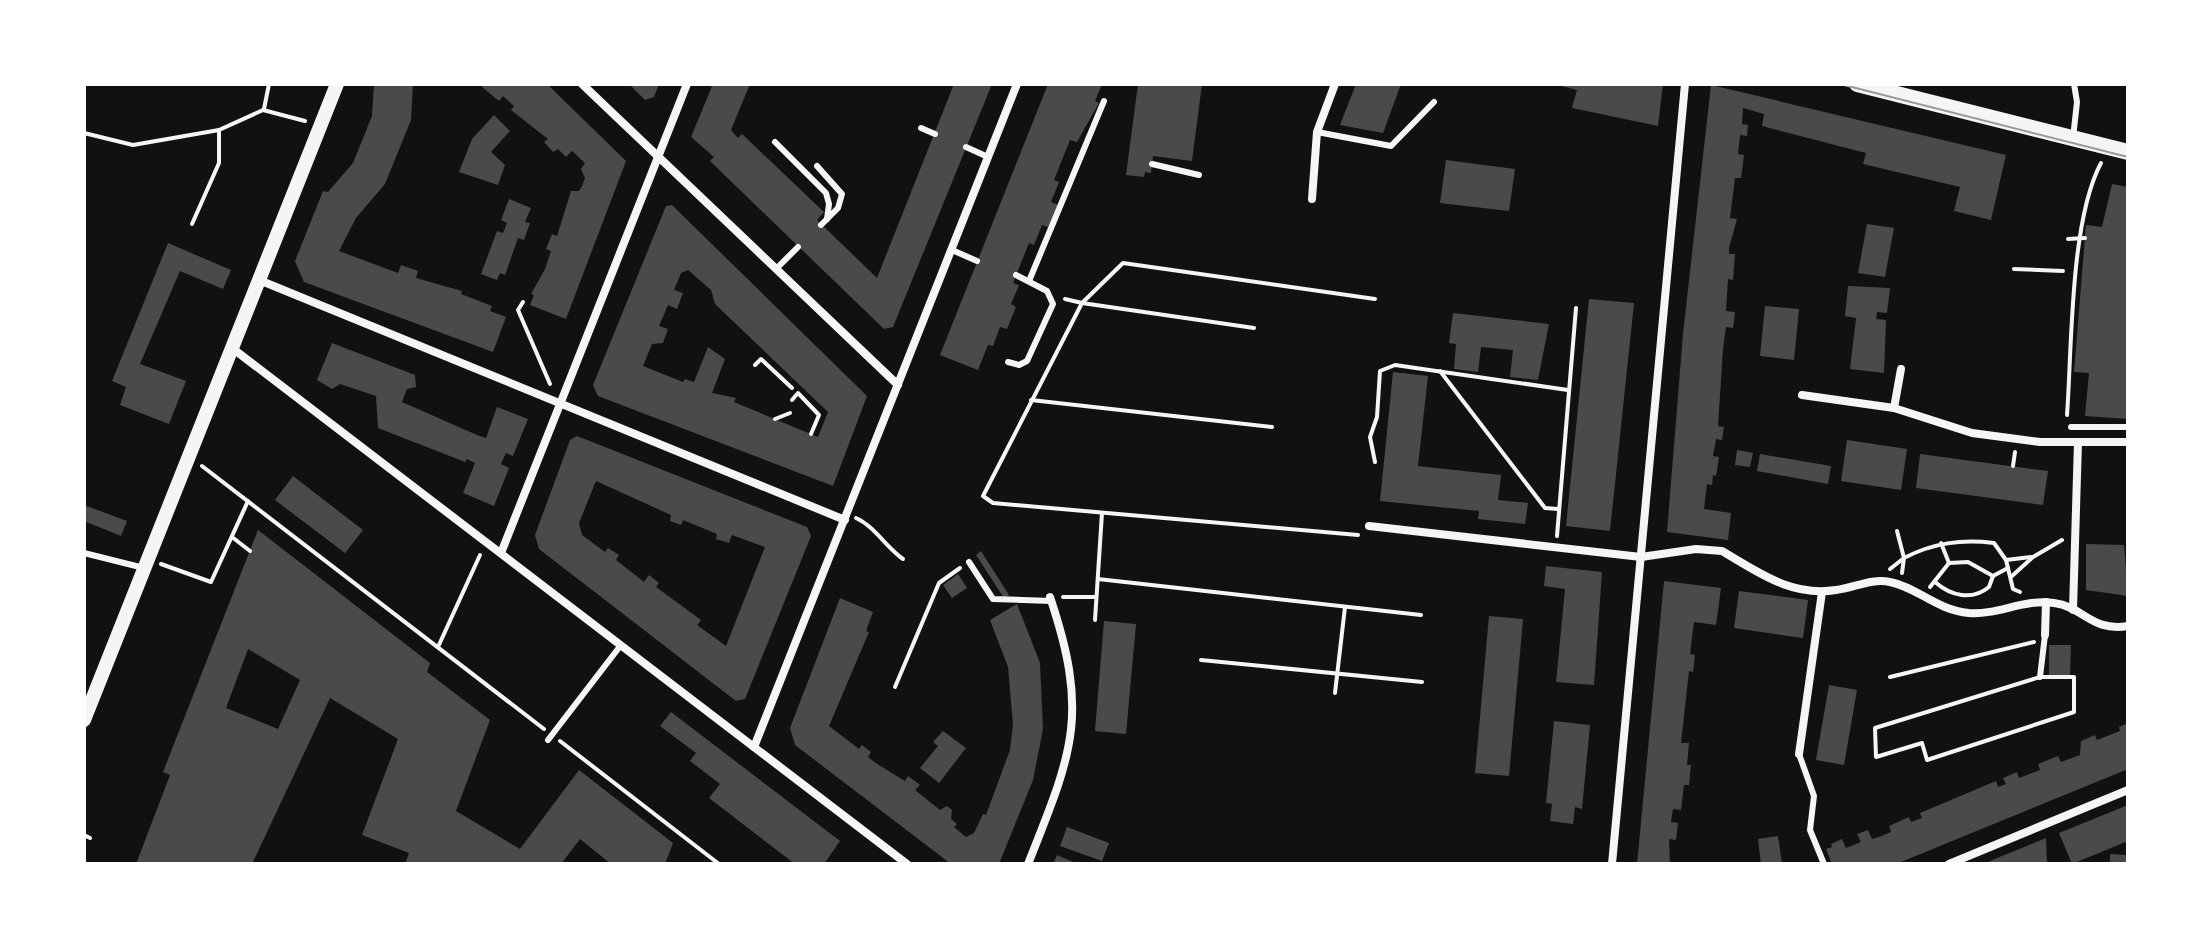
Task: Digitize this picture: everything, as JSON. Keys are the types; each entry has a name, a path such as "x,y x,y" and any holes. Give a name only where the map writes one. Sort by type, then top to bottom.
{"main road":[{"path":"1857,84 2128,152"}],"street":[{"path":"84,720 337,84"},
{"path":"582,84 898,385"},
{"path":"501,553 687,84"},
{"path":"754,747 1017,84"},
{"path":"1312,199 1317,132 1335,84"},
{"path":"1612,864 1685,84"},
{"path":"259,280 846,517"},
{"path":"232,348 907,864"},
{"path":"1894,408 1901,369"},
{"path":"1802,395 1894,408 1972,433 2065,442 2128,442"},
{"path":"2073,610 2078,531 2078,442"},
{"path":"1369,526 1641,557 1710,549 1722,551 1784,585 1822,592 1874,581 1900,584 1920,597 1969,613 1987,612 2025,601 2046,602 2073,610 2098,625 2128,626"},
{"path":"1799,754 1820,640 1822,592"},
{"path":"1028,864 1063,774 1074,716 1071,668 1050,599"},
{"path":"2045,638 2046,602"},
{"path":"1949,864 2128,790"}],"lane":[{"path":"2073,138 2077,102 2074,84"},
{"path":"1029,281 1104,101"},
{"path":"1317,132 1391,146 1434,102"},
{"path":"921,128 935,134"},
{"path":"775,142 826,193 829,204 824,222 838,208 842,194 817,166"},
{"path":"966,147 988,157"},
{"path":"1152,164 1199,175"},
{"path":"776,269 798,247"},
{"path":"952,250 977,261"},
{"path":"1008,362 1019,365 1027,361 1053,304 1047,291 1016,275"},
{"path":"2071,427 2128,427"},
{"path":"84,553 146,563"},
{"path":"969,562 993,599 1050,599"},
{"path":"2040,677 2045,638"},
{"path":"550,737 621,645"},
{"path":"1799,754 1814,796 1810,830 1824,864"}],"path":[{"path":"263,110 269,84"},
{"path":"84,133 133,145 219,130 263,110 320,125"},
{"path":"192,224 219,163 219,130"},
{"path":"2065,442 2083,238 2093,179 2110,147"},
{"path":"2068,239 2083,238"},
{"path":"1369,526 1369,536 993,503 983,496 1082,303 1123,263 1375,299"},
{"path":"2014,269 2063,271"},
{"path":"1073,301 1254,328"},
{"path":"518,310 523,302"},
{"path":"511,305 518,310 560,404"},
{"path":"1556,548 1576,308"},
{"path":"755,365 761,359 792,388"},
{"path":"1375,462 1370,437 1377,417 1380,371 1395,365 1568,390"},
{"path":"778,375 784,369"},
{"path":"1440,371 1545,508 1559,509"},
{"path":"792,400 798,393 819,415 811,434"},
{"path":"808,403 813,398"},
{"path":"1031,400 1272,427"},
{"path":"775,419 790,413"},
{"path":"190,457 719,864"},
{"path":"146,563 211,582 248,501"},
{"path":"1095,620 1102,513"},
{"path":"846,517 868,524 882,543 903,559"},
{"path":"1897,531 1904,558 1900,584"},
{"path":"2012,576 2033,557 2078,531"},
{"path":"232,537 250,551"},
{"path":"438,647 485,542"},
{"path":"1904,558 1941,543 1994,543 2006,560 2013,589 2025,601"},
{"path":"1941,543 1949,563"},
{"path":"2006,560 2033,557"},
{"path":"895,687 939,583 969,562"},
{"path":"1949,563 1968,562 1993,576"},
{"path":"1920,597 1949,563"},
{"path":"1935,582 1955,594 1970,596 1989,587 1993,576 2008,568"},
{"path":"1098,579 1421,615"},
{"path":"1050,599 1096,597"},
{"path":"1335,693 1345,607"},
{"path":"1890,677 2045,638"},
{"path":"1201,660 1422,682"},
{"path":"2040,677 2074,677 2074,712 1927,760 1922,743 1876,757 1875,728 2040,677"},
{"path":"84,835 90,838"}],"building":[{"path":"374,84 413,84 411,120 385,184 356,218 339,251 398,273 401,265 418,271 416,278 462,291 461,294 492,306 490,311 506,317 493,352 304,282 300,273 295,261 323,191 328,192 353,163 372,116"},
{"path":"485,84 547,84 626,161 566,319 530,305 534,295 531,294 545,269 551,251 546,249 552,234 557,236 571,191 579,191 582,186 585,178 581,169 585,163 572,151 566,157 558,149 553,152 544,142 548,139 511,110 514,106 503,96 499,101 482,87"},
{"path":"629,84 659,84 654,97 645,100"},
{"path":"713,84 750,84 731,130 738,138 742,134 824,212 817,220 877,278 954,84 992,84 893,327 884,329 710,161 714,157 691,137"},
{"path":"1048,84 1102,84 1095,101 1099,103 1077,142 1070,140 1054,180 1059,182 1051,202 1058,205 1048,227 1042,225 1034,245 1029,243 1013,283 1019,285 1011,304 1016,307 1007,329 1000,327 993,346 988,345 978,370 940,355"},
{"path":"1138,84 1202,84 1192,161 1153,156 1151,173 1145,172 1144,177 1126,175"},
{"path":"1356,84 1401,84 1383,133 1340,125"},
{"path":"1663,84 1658,126 1572,108 1577,90 1557,85"},
{"path":"1711,85 2006,155 1991,220 1954,211 1960,187 1863,164 1866,153 1762,126 1764,114 1743,108 1742,124 1748,125 1747,136 1740,135 1738,154 1744,155 1741,178 1735,178 1730,218 1737,219 1729,248 1729,254 1735,254 1733,280 1728,279 1726,311 1735,312 1733,328 1726,327 1723,349 1718,426 1724,427 1722,440 1716,439 1713,456 1719,457 1716,476 1713,475 1712,485 1707,484 1704,509 1731,513 1728,540 1667,532 1683,334"},
{"path":"494,115 510,131 491,152 505,165 498,185 459,172 472,139"},
{"path":"1446,160 1515,169 1509,211 1440,203"},
{"path":"2112,184 2128,187 2128,419 2085,416 2089,373 2074,372 2086,225 2102,227"},
{"path":"509,199 531,208 525,222 530,223 524,240 518,238 505,275 500,273 497,280 481,274 497,231 503,233 507,223 501,220"},
{"path":"672,205 867,396 833,486 598,396 593,385 666,206","holes":["688,270 711,290 715,304 828,412 818,437 734,402 736,398 712,393 725,359 708,347 694,382 685,379 683,382 643,366 652,344 663,343 668,329 659,326 668,305 677,309 683,293 674,290 681,273"]},
{"path":"1867,224 1894,228 1885,277 1858,273"},
{"path":"168,243 231,270 223,289 180,271 140,364 186,381 169,424 120,405 126,387 112,381"},
{"path":"1848,286 1890,288 1887,313 1877,312 1876,319 1886,320 1884,373 1850,369 1856,318 1845,316"},
{"path":"1589,299 1634,303 1610,531 1566,526"},
{"path":"1765,306 1799,309 1794,360 1760,356"},
{"path":"1453,313 1549,324 1538,380 1510,377 1513,350 1481,347 1478,372 1454,369 1456,344 1449,343"},
{"path":"332,343 415,375 416,387 407,389 402,402 477,435 486,438 497,407 528,419 513,456 506,453 501,464 509,468 494,506 463,493 475,463 467,459 465,462 378,428 376,396 340,384 332,389 317,380"},
{"path":"1393,372 1428,376 1418,466 1501,475 1498,500 1528,503 1525,524 1478,519 1479,511 1380,501"},
{"path":"577,436 807,527 811,536 745,699 736,701 539,549 535,535 570,440","holes":["596,481 671,515 670,521 681,525 683,520 717,534 716,539 729,543 732,535 765,547 726,646 697,625 701,620 656,587 659,583 649,575 644,582 616,560 619,555 608,548 605,552 582,535 579,523"]},
{"path":"1847,440 1907,449 1901,490 1841,481"},
{"path":"1737,450 1753,453 1750,467 1735,465"},
{"path":"1760,454 1831,466 1828,484 1757,471"},
{"path":"1920,454 2048,471 2043,505 1916,488"},
{"path":"293,476 363,530 345,553 275,500"},
{"path":"84,505 127,521 121,536 84,521"},
{"path":"258,530 430,663 427,672 490,720 456,811 520,849 579,770 673,843 665,864 611,864 580,839 561,864 405,864 409,853 362,835 398,739 330,698 252,864 136,864 170,775 163,772","holes":["248,649 300,680 278,729 226,708"]},
{"path":"2086,544 2124,545 2128,596 2086,590"},
{"path":"981,551 1009,595 1004,598 976,555"},
{"path":"1546,566 1602,572 1594,685 1556,682 1565,589 1544,586"},
{"path":"958,574 967,588 952,598 943,585"},
{"path":"1664,581 1721,588 1716,625 1694,622 1690,654 1695,655 1693,672 1689,671 1681,743 1689,743 1687,765 1691,765 1689,785 1684,785 1681,810 1673,809 1671,822 1678,823 1676,840 1669,839 1670,864 1637,864"},
{"path":"1739,591 1808,600 1803,638 1734,628"},
{"path":"840,598 873,612 866,631 869,632 829,726 859,749 862,745 871,752 868,757 877,764 905,781 908,776 920,785 915,790 940,810 947,806 952,810 951,819 957,824 954,827 966,837 974,833 983,814 986,815 1010,750 1013,725 1008,667 990,620 1017,604 1040,663 1043,729 1033,780 999,864 951,864 795,745 790,728"},
{"path":"1489,616 1523,619 1509,776 1475,773"},
{"path":"1104,621 1136,624 1126,734 1095,731"},
{"path":"2049,645 2071,645 2070,675 2049,675"},
{"path":"1829,685 1857,690 1844,765 1816,760"},
{"path":"671,712 840,841 824,864 795,864 709,798 720,784 690,761 696,753 660,726"},
{"path":"1554,721 1590,725 1582,809 1575,807 1573,824 1550,821 1552,804 1546,803"},
{"path":"2128,723 2128,769 1896,864 1832,864 1826,849 1832,847 1831,844 1842,839 1846,848 1861,842 1857,834 1868,830 1872,839 1879,837 1891,832 1889,826 1909,817 1911,822 1922,818 1920,813 1996,781 1998,787 2006,784 2003,778 2017,772 2019,778 2040,770 2038,764 2058,756 2061,762 2080,755 2081,741 2095,735 2097,740 2120,731 2119,727"},
{"path":"943,731 966,748 939,783 920,768 938,746 933,742"},
{"path":"2128,805 2128,841 2072,864 2059,833"},
{"path":"1067,827 1109,843 1102,861 1060,846"},
{"path":"1778,836 1782,864 1761,864 1758,839"},
{"path":"2046,838 2047,864 1983,864 2002,856"},
{"path":"2110,854 2127,855 2127,864 2110,864"},
{"path":"1057,855 1078,864 1053,864"}],"tram line":[{"path":"1840,84 2128,157"}]}
